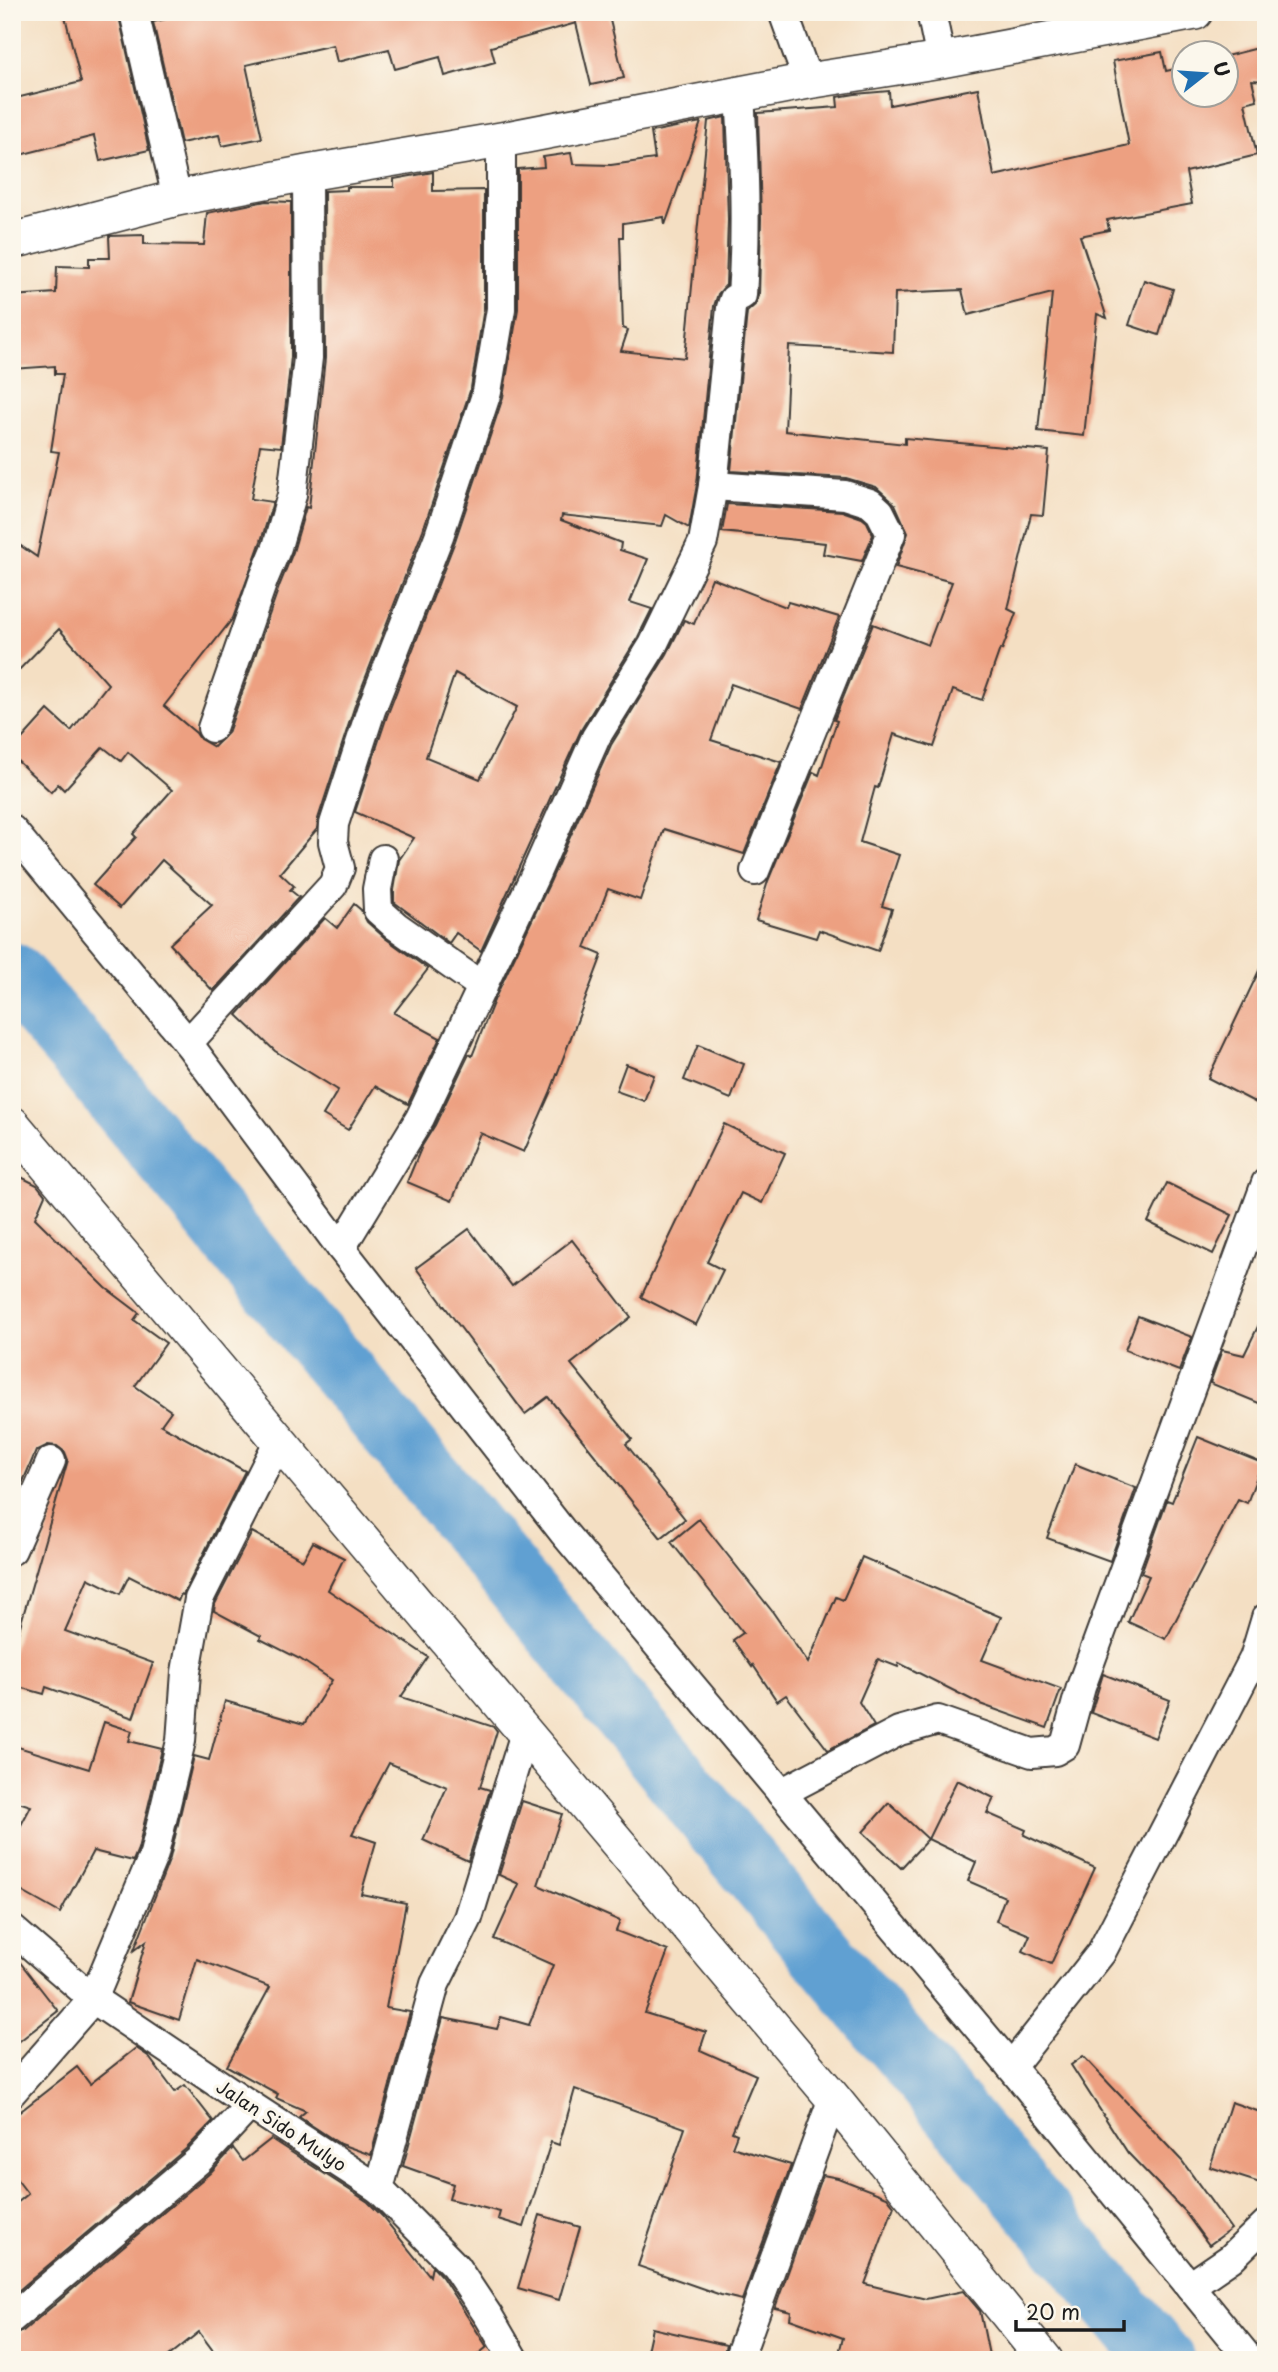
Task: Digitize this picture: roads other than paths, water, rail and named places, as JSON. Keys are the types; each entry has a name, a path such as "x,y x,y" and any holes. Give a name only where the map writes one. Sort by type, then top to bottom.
{"street":[{"path":"134,12 177,198"},
{"path":"783,12 808,81"},
{"path":"931,12 941,60"},
{"path":"12,241 177,198 1195,12"},
{"path":"341,1248 421,1118 596,737 653,645 703,542 713,486 731,308 734,299 742,295 744,272 746,208 740,94"},
{"path":"188,1044 333,885 340,868 333,842 334,824 371,710 439,536 487,392 502,309 501,140"},
{"path":"212,729 277,547 292,495 308,358 307,173"},
{"path":"713,486 845,495 870,503 880,512 891,534 755,871"},
{"path":"12,830 188,1044 341,1248 563,1531 1011,2067 1250,2360"},
{"path":"383,859 377,889 378,910 396,926 483,987"},
{"path":"12,1124 834,2098 1045,2360"},
{"path":"781,1793 899,1731 938,1720 1032,1753 1055,1751 1065,1745 1081,1686 1266,1183"},
{"path":"12,2092 93,1999 154,1854 181,1741 186,1672 199,1599 279,1440"},
{"path":"12,1550 51,1461"},
{"path":"1011,2067 1101,1954 1255,1658 1266,1618"},
{"path":"379,2189 435,1984 468,1918 525,1733"},
{"name":"Jalan Sido Mulyo","path":"12,1929 93,1999 379,2189 455,2266 514,2360"},
{"path":"738,2360 834,2098"},
{"path":"12,2318 199,2160 250,2105"},
{"path":"1190,2286 1231,2258 1266,2224"}],"waterway":[{"path":"12,975 83,1057 782,1906 1162,2360"}]}
